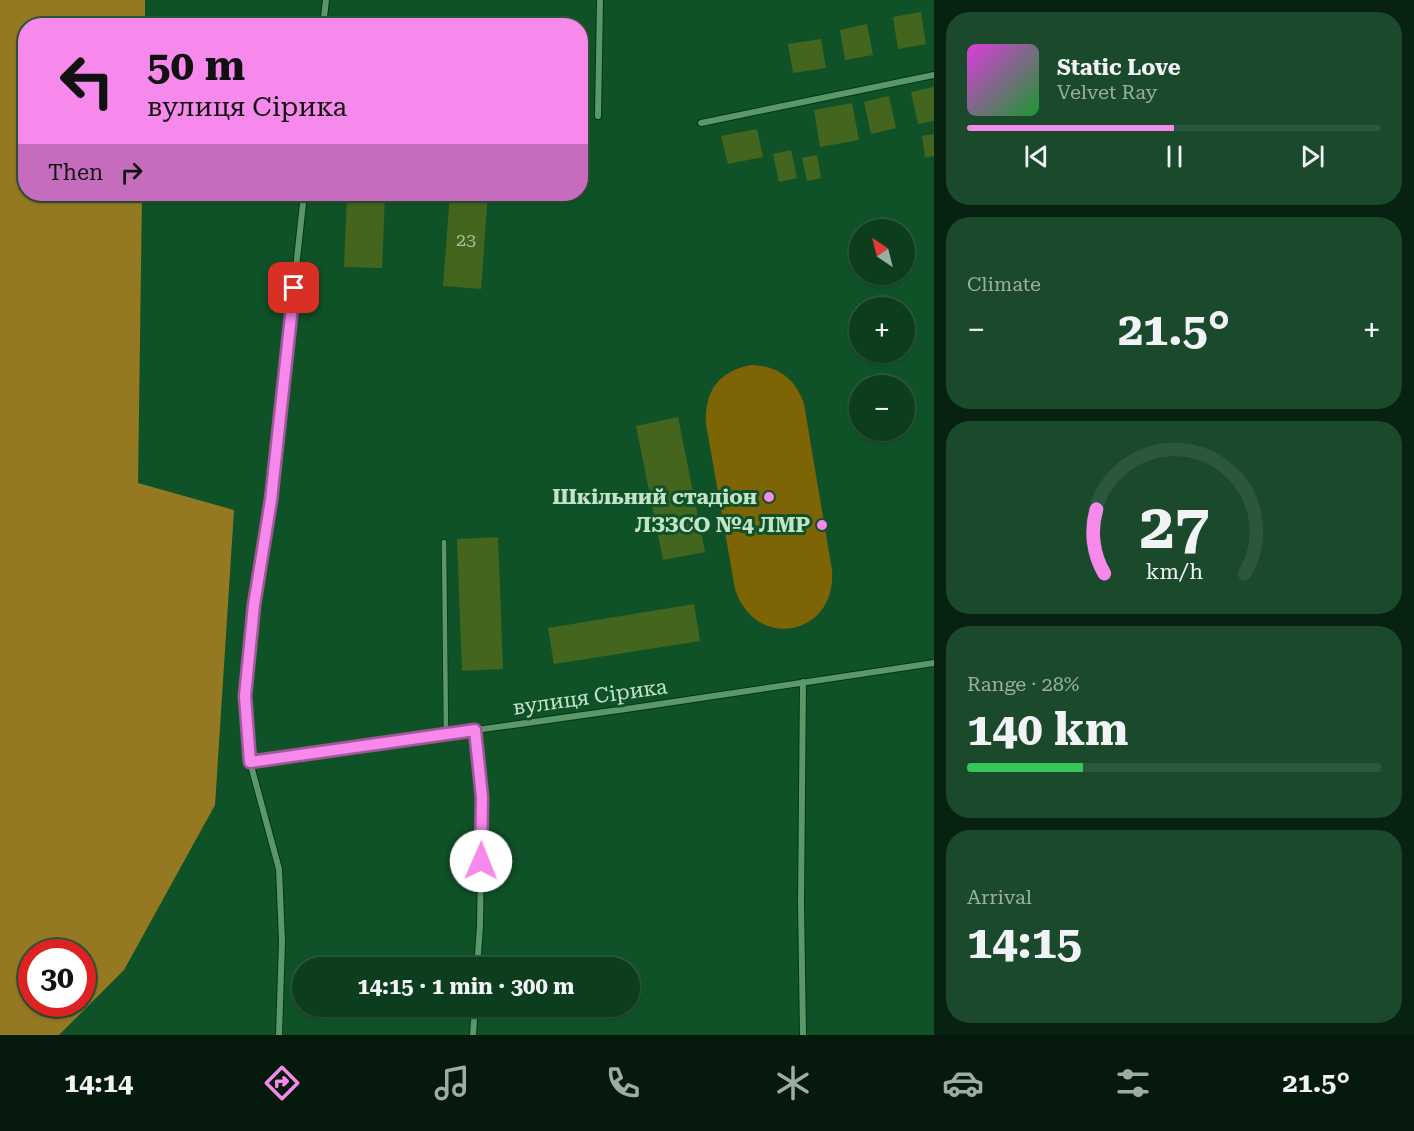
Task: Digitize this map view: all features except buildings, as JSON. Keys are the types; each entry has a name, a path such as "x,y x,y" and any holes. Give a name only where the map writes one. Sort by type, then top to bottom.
{"street":[{"path":"324,18 326,0"},
{"path":"598,116 600,0"},
{"path":"701,123 934,75"},
{"path":"279,1035 282,941 279,869 250,762 245,696 254,605 271,500 303,201"},
{"name":"вулиця Сірика","path":"250,762 934,663"},
{"path":"803,682 801,904 803,1035"},
{"path":"475,730 482,797 477,957"},
{"path":"473,1035 474,1017"}],"lane":[{"path":"444,542 446,735"}],"shaded area":[{"path":"0,0 145,0 145,18 18,18 18,201 142,201 138,483 234,510 215,805 124,970 96,998 96,939 18,939 18,1017 77,1017 59,1035 0,1035"},
{"name":"Шкільний стадіон","path":"751,365 769,368 784,375 796,387 804,404 832,570 830,592 822,610 809,622 793,628 776,628 759,622 745,609 735,589 706,424 708,402 716,384 730,372"}],"place":[{"name":"Шкільний стадіон","path":"769,497"},
{"name":"ЛЗЗСО №4 ЛМР","path":"822,525"}],"route":[{"path":"294,288 271,500 254,605 245,696 250,762 475,730 482,797 481,861"}]}
